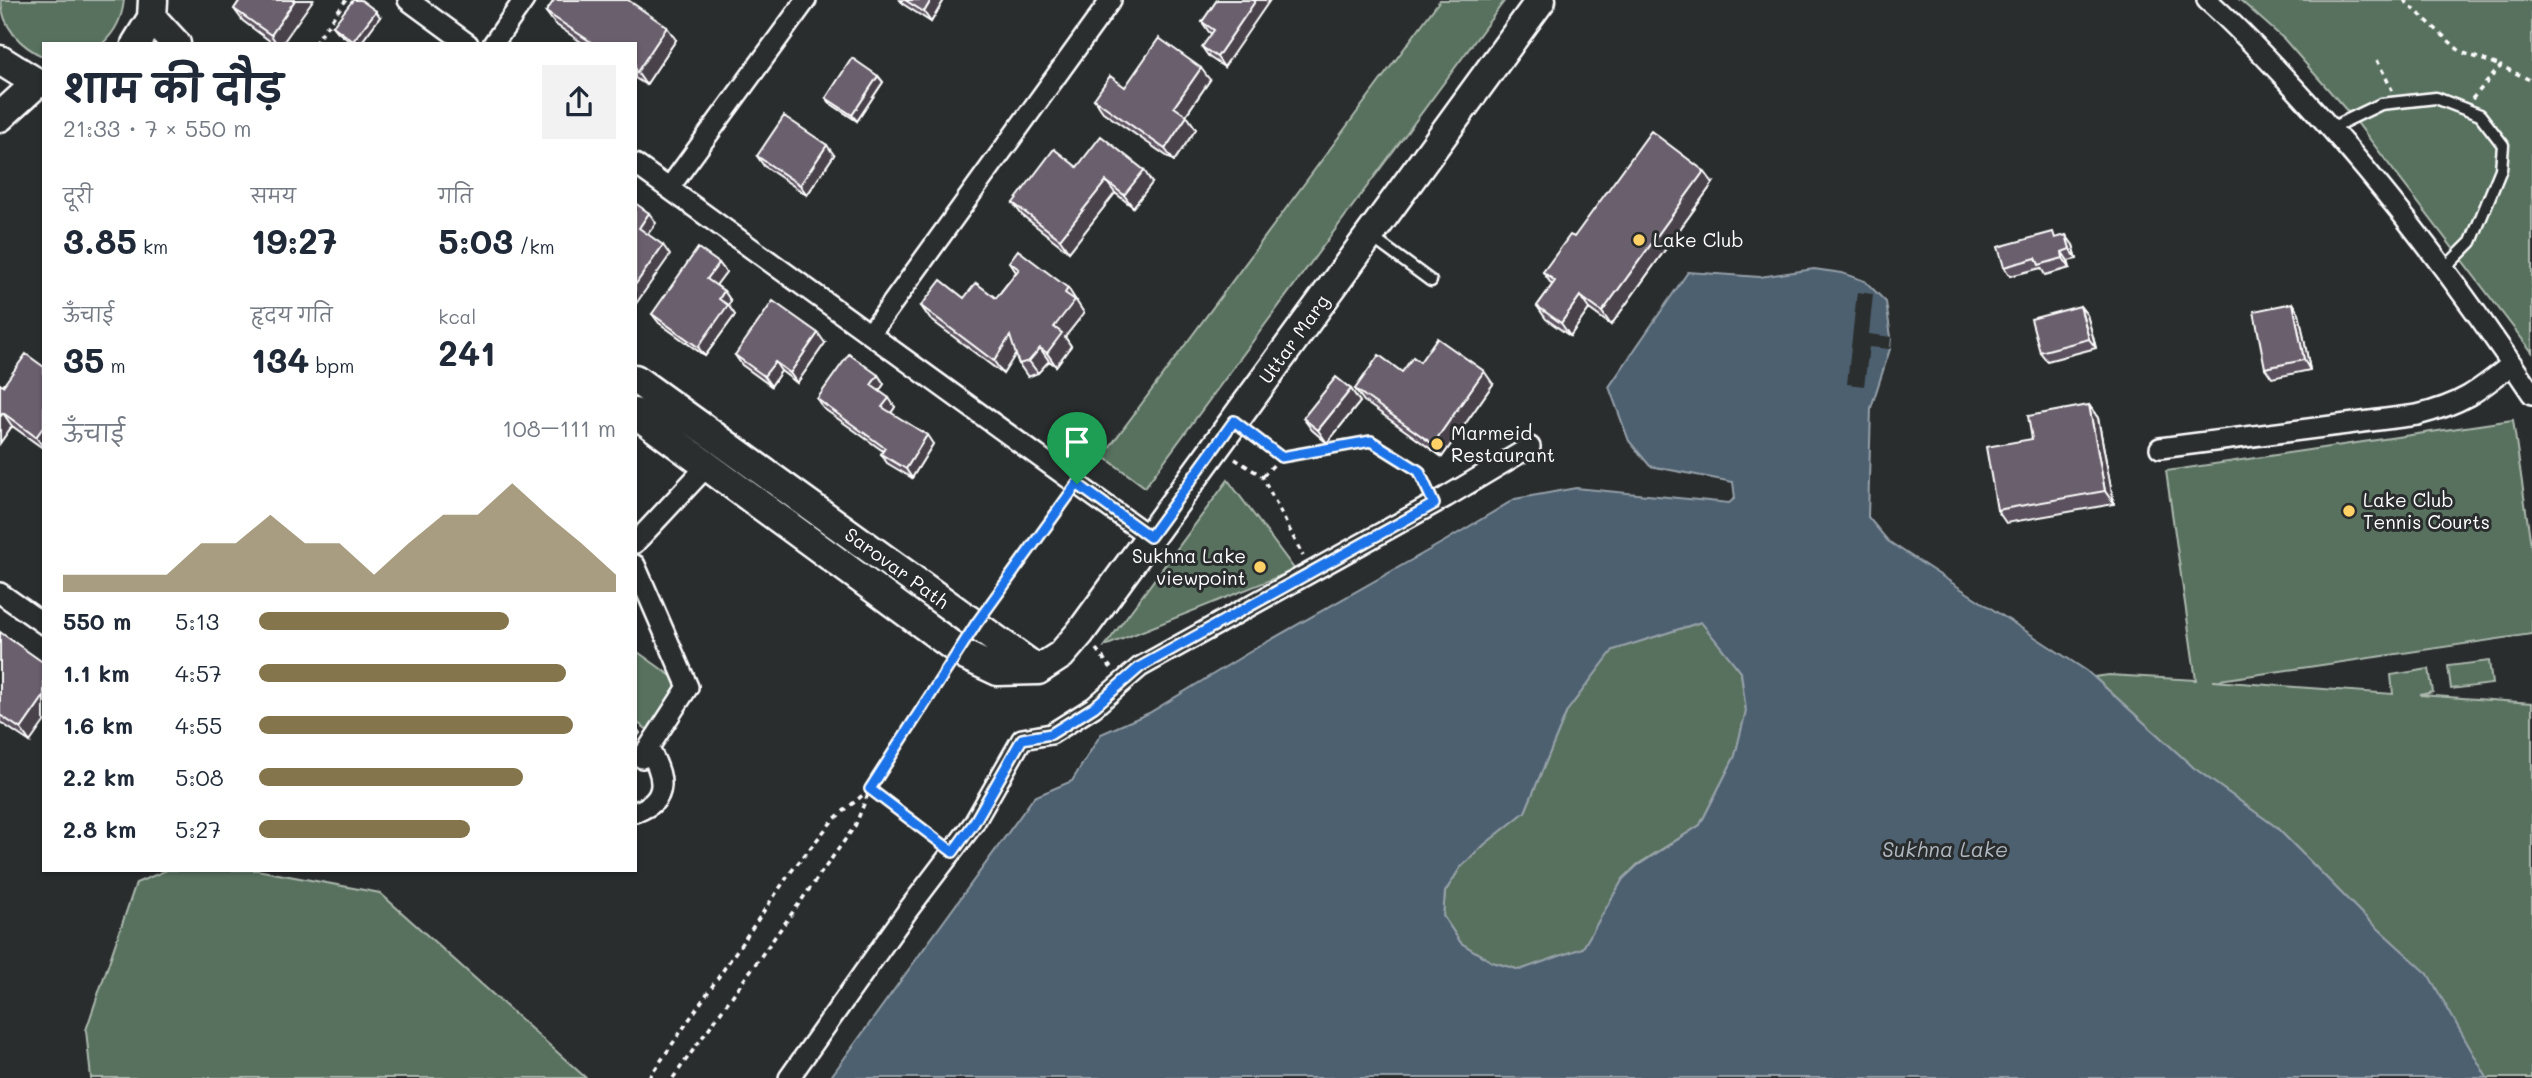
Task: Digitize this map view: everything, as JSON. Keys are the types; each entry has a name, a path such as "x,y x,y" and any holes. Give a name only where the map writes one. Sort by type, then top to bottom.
{"main road":[{"name":"Uttar Marg","path":"1038,670 1061,655 1080,633 1541,0"},
{"path":"137,42 152,9"},
{"path":"152,9 175,42"},
{"path":"0,60 40,83 0,117"},
{"name":"Sarovar Path","path":"637,380 1038,670"},
{"name":"Sarovar Path","path":"637,414 959,651 998,671 1038,670"}],"street":[{"path":"408,0 465,42"},
{"path":"493,42 524,0"},
{"path":"669,188 806,0"},
{"path":"870,334 1111,0"},
{"path":"2207,0 2237,27 2350,148 2445,268 2532,394"},
{"path":"637,165 1150,537"},
{"path":"2160,448 2417,415 2445,408 2477,393 2512,364"},
{"path":"789,1078 974,823 1022,739 1051,734 1094,707 1140,667 1434,504 1530,447"},
{"path":"637,541 707,466"},
{"path":"637,570 688,687 645,753 658,763 662,776 660,791 650,805 637,811"},
{"path":"0,593 42,623"}],"lane":[{"path":"2331,128 2381,104 2398,102 2436,99 2480,115 2503,145 2501,169 2471,242 2445,268"},
{"path":"1369,236 1431,281"}],"path":[{"path":"315,42 346,0"},
{"path":"2403,0 2461,52 2501,66 2532,81"},
{"path":"2377,60 2398,102"},
{"path":"2464,109 2501,66"},
{"path":"1234,421 1281,457"},
{"path":"1262,476 1281,457 1371,441 1419,471 1434,504"},
{"path":"1216,446 1262,476 1311,572"},
{"path":"976,624 1077,484"},
{"path":"1080,633 1102,655 1122,682"},
{"path":"673,1078 855,826 870,789 959,651"},
{"path":"870,789 953,852"},
{"path":"649,1078 790,873 833,820 870,789"}],"green space":[{"path":"1,0 124,0 118,24 104,42 42,42 42,56 20,41 9,27"},
{"path":"1440,0 1505,0 1145,487 1103,456"},
{"path":"2240,0 2532,0 2532,352 2355,120 2284,39"},
{"path":"2513,420 2532,552 2532,634 2213,681 2393,694 2391,675 2429,669 2433,692 2420,695 2532,703 2532,1078 2487,1078 2427,974 2361,913 2276,827 2194,768 2094,677 2109,675 2196,680 2166,471"},
{"path":"1228,480 1295,570 1105,646"},
{"path":"1701,622 1741,672 1746,711 1735,756 1700,825 1637,865 1623,879 1583,948 1520,970 1492,962 1461,943 1443,916 1445,892 1460,868 1525,812 1567,711 1613,650"},
{"path":"637,651 681,683 648,730 637,722"},
{"path":"2489,661 2492,684 2451,689 2448,666"},
{"path":"162,872 268,872 380,893 586,1078 91,1078 86,1030 136,883"}],"water":[{"name":"Sukhna Lake","path":"1814,269 1842,273 1865,281 1886,302 1890,349 1871,408 1868,517 1888,541 2087,671 2194,768 2276,827 2361,913 2428,974 2487,1078 830,1078 1034,797 1072,781 1101,734 1149,713 1515,499 1576,488 1729,503 1735,498 1733,482 1650,466 1629,441 1609,387 1688,272 1760,277","holes":["1701,622 1741,672 1746,711 1735,756 1700,825 1637,866 1623,879 1583,948 1520,970 1492,962 1461,943 1443,916 1445,892 1460,868 1525,812 1567,711 1613,650"]}],"pier":[{"path":"1857,292 1873,294 1869,334 1891,337 1890,349 1869,347 1864,386 1847,384"}],"building":[{"path":"240,0 295,0 271,35 234,9"},
{"path":"353,0 361,0 376,11 353,41 333,26"},
{"path":"554,0 628,0 667,27 637,72 637,42 591,42 546,12"},
{"path":"905,0 931,0 924,12"},
{"path":"1217,0 1256,0 1217,57 1202,47 1214,30 1202,22"},
{"path":"1159,38 1201,68 1174,107 1187,116 1165,149 1094,99 1110,76 1125,87"},
{"path":"852,58 878,76 852,115 826,98"},
{"path":"784,116 827,145 800,185 757,156"},
{"name":"Lake Club","path":"1651,131 1704,171 1602,312 1580,296 1561,323 1537,306 1555,281 1543,272 1570,235 1574,237"},
{"path":"1101,136 1144,170 1124,195 1106,181 1060,239 1013,203 1054,149 1077,167"},
{"path":"637,204 649,213 639,228 663,245 637,282"},
{"path":"2053,232 2055,238 2066,235 2070,249 2062,252 2063,258 2039,265 2036,258 2004,267 1998,247"},
{"path":"698,248 719,263 707,279 724,291 719,299 728,305 698,347 652,314"},
{"path":"1018,250 1068,288 1065,293 1075,300 1054,327 1062,333 1047,353 1040,348 1029,361 1019,364 1010,336 994,361 921,306 941,280 964,298 976,283 996,298 1019,269 1009,262"},
{"path":"773,301 818,333 790,373 775,362 764,376 735,355"},
{"path":"2293,303 2304,360 2265,368 2254,311"},
{"path":"2080,306 2089,339 2040,352 2031,319"},
{"path":"1437,338 1484,371 1433,444 1355,389 1379,355 1402,372 1413,357 1420,362"},
{"path":"26,354 42,366 42,429 36,437 3,413 0,417 0,384 3,386"},
{"path":"849,354 878,375 871,385 889,398 882,407 927,435 906,469 881,454 885,448 817,399"},
{"path":"1336,377 1351,389 1318,430 1303,418"},
{"path":"2089,405 2105,491 1997,510 1986,447 2032,439 2028,416"},
{"path":"0,632 42,662 42,699 21,729 0,715"}],"place":[{"name":"Lake Club","path":"1639,240"},
{"name":"Marmeid Restaurant","path":"1437,444"},
{"name":"Lake Club Tennis Courts","path":"2349,511"},
{"name":"Sukhna Lake viewpoint","path":"1260,567"}],"route":[{"path":"1234,421 1281,457 1371,441 1419,471 1434,504 1140,667 1094,707 1051,734 1022,739 974,823 953,852 870,789 942,681 976,624 1077,484 1150,537 1234,421"}]}
